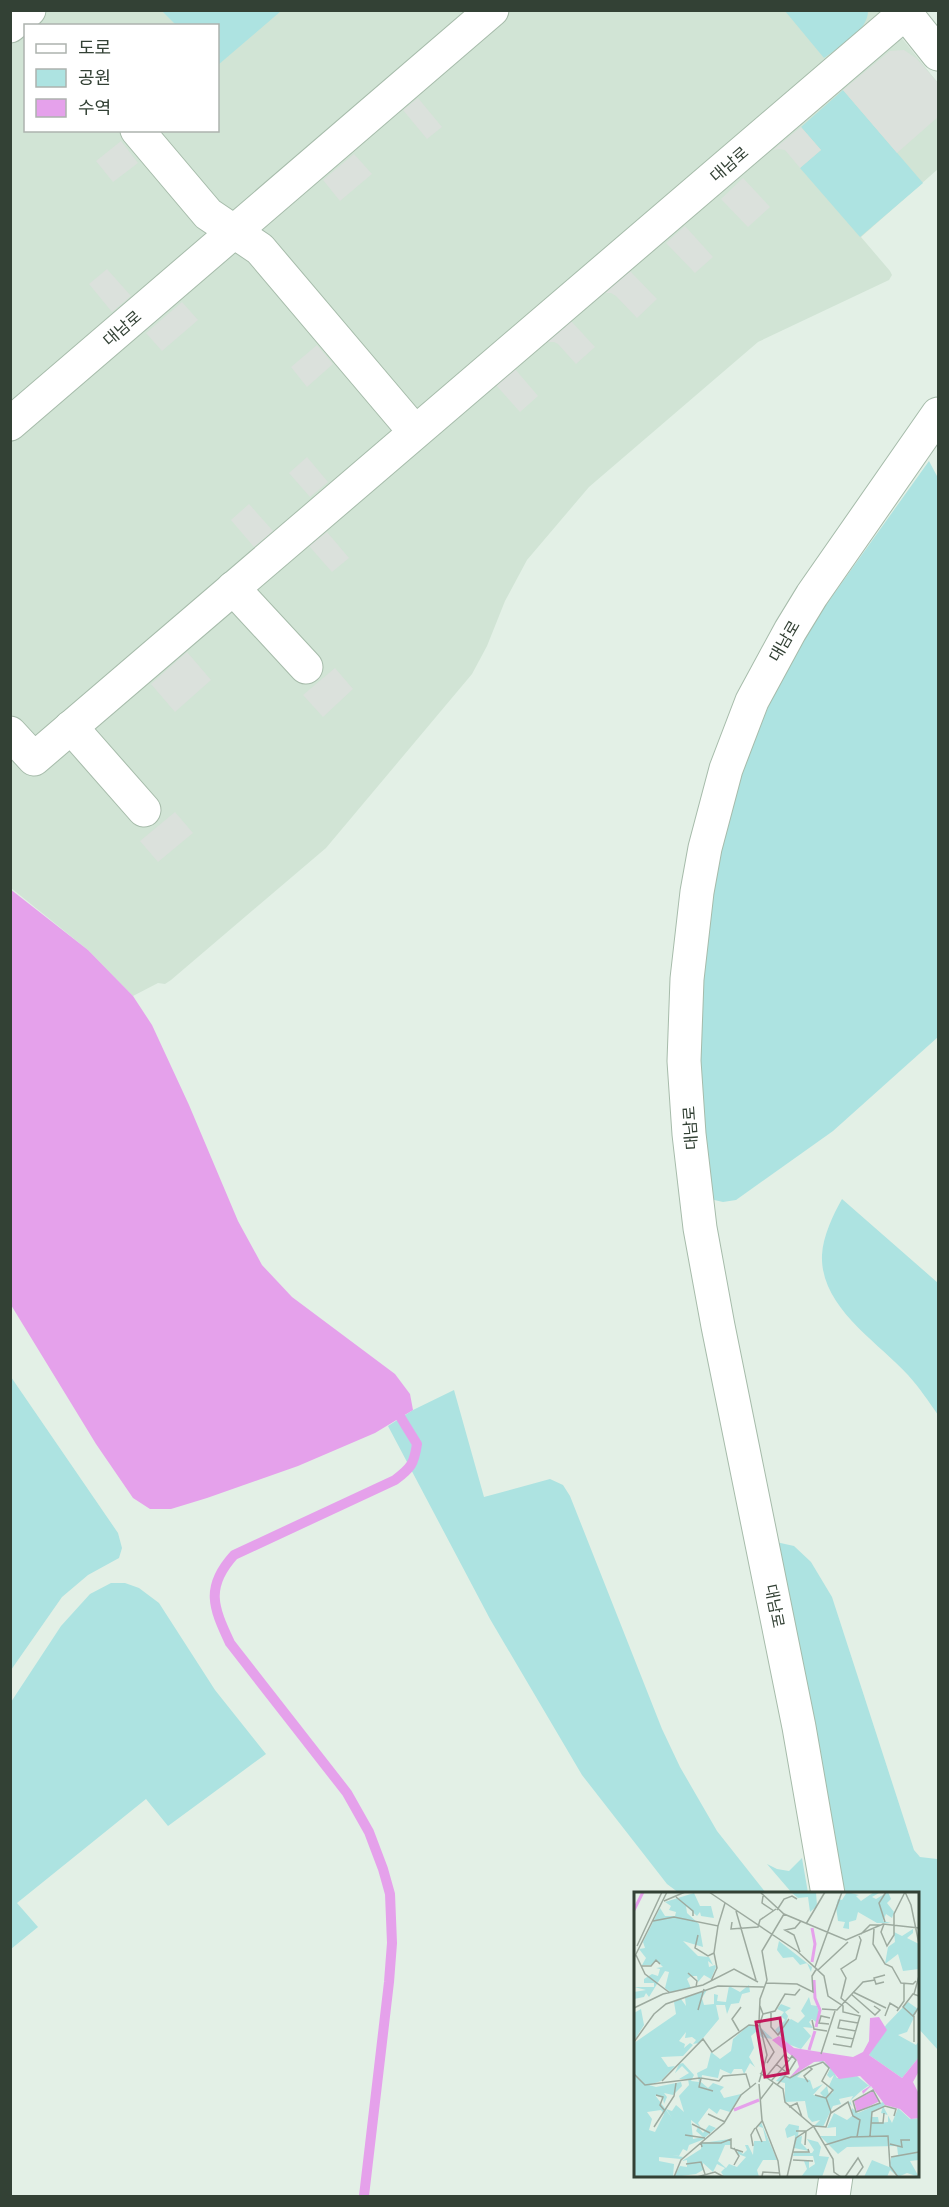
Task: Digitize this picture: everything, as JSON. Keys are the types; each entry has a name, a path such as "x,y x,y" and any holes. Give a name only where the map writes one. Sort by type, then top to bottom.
{"street":[{"path":"10,26 29,10"},
{"path":"34,10 44,24"},
{"name":"대남로","path":"10,424 492,10"},
{"name":"대남로","path":"10,733 34,759 904,12 939,54"},
{"path":"139,132 208,214 260,249 415,432"},
{"name":"대남로","path":"828,1892 799,1727 700,1228 689,1134 684,1061 687,979 697,892 708,837 726,769 752,701 812,595 939,414"},
{"path":"233,588 306,667"},
{"path":"71,727 144,810"},
{"path":"833,2196 836,2177"}],"shaded area":[{"path":"10,11 880,11 938,83 938,169 861,237 890,271 892,275 889,280 758,342 589,487 527,560 505,601 487,646 472,674 326,848 171,980 165,984 158,983 133,996 88,950 11,888"},
{"path":"904,50 916,58 938,83 938,117 897,153 843,90 890,51"},
{"path":"418,98 442,127 427,139 403,110"},
{"path":"801,127 821,150 800,168 785,150 773,150"},
{"path":"121,141 138,163 113,182 96,161"},
{"path":"354,154 372,174 340,201 323,180"},
{"path":"743,178 770,207 748,227 721,199"},
{"path":"685,226 713,257 695,273 666,243"},
{"path":"107,269 131,296 112,312 89,284"},
{"path":"630,271 657,299 637,318 616,296 605,293"},
{"path":"182,302 198,320 162,351 146,333"},
{"path":"571,321 595,347 576,364 558,344 547,342"},
{"path":"317,345 333,364 307,387 291,367"},
{"path":"515,369 538,396 520,412 496,385"},
{"path":"307,457 328,482 310,497 289,473"},
{"path":"249,504 273,531 254,547 231,520"},
{"path":"327,532 349,558 332,572 309,546"},
{"path":"187,652 211,680 175,712 151,684"},
{"path":"335,668 353,689 323,717 303,695"},
{"path":"175,812 193,833 158,862 140,841"}],"green space":[{"path":"162,11 281,11 219,64 219,24 175,24"},
{"path":"785,11 868,11 867,18 858,32 824,58"},
{"path":"843,90 923,183 860,237 800,168 821,150 801,127"},
{"path":"929,461 938,478 938,1037 833,1131 736,1200 723,1202 710,1199 698,1087 700,994 710,902 725,828 748,756 777,685 818,616"},
{"path":"842,1199 938,1283 938,1415 912,1380 853,1322 830,1291 824,1274 822,1255 829,1226"},
{"path":"11,1377 118,1533 122,1548 119,1558 88,1575 62,1597 11,1670"},
{"path":"454,1390 484,1497 550,1479 563,1485 570,1496 662,1729 680,1767 717,1831 765,1892 678,1892 667,1884 582,1775 490,1619 388,1426 413,1410"},
{"path":"776,1542 794,1546 811,1562 832,1597 914,1850 920,1857 937,1859 938,1857 938,2050 919,2029 919,1892 841,1892"},
{"path":"111,1583 125,1583 139,1588 159,1603 215,1690 266,1754 168,1826 146,1799 17,1903 38,1927 11,1949 11,1702 61,1626 90,1594"},
{"path":"802,1858 808,1892 791,1892 767,1864 789,1871"}],"water":[{"path":"10,889 88,950 133,996 152,1025 238,1221 262,1265 292,1297 395,1374 410,1394 413,1410 375,1433 298,1466 207,1498 171,1509 150,1509 133,1498 96,1444 11,1305"}],"waterway":[{"path":"364,2196 389,1982 392,1943 390,1894 369,1832 347,1793 230,1643 219,1619 215,1598 219,1577 234,1555 395,1480 405,1472 413,1461 417,1444 401,1418"}]}
